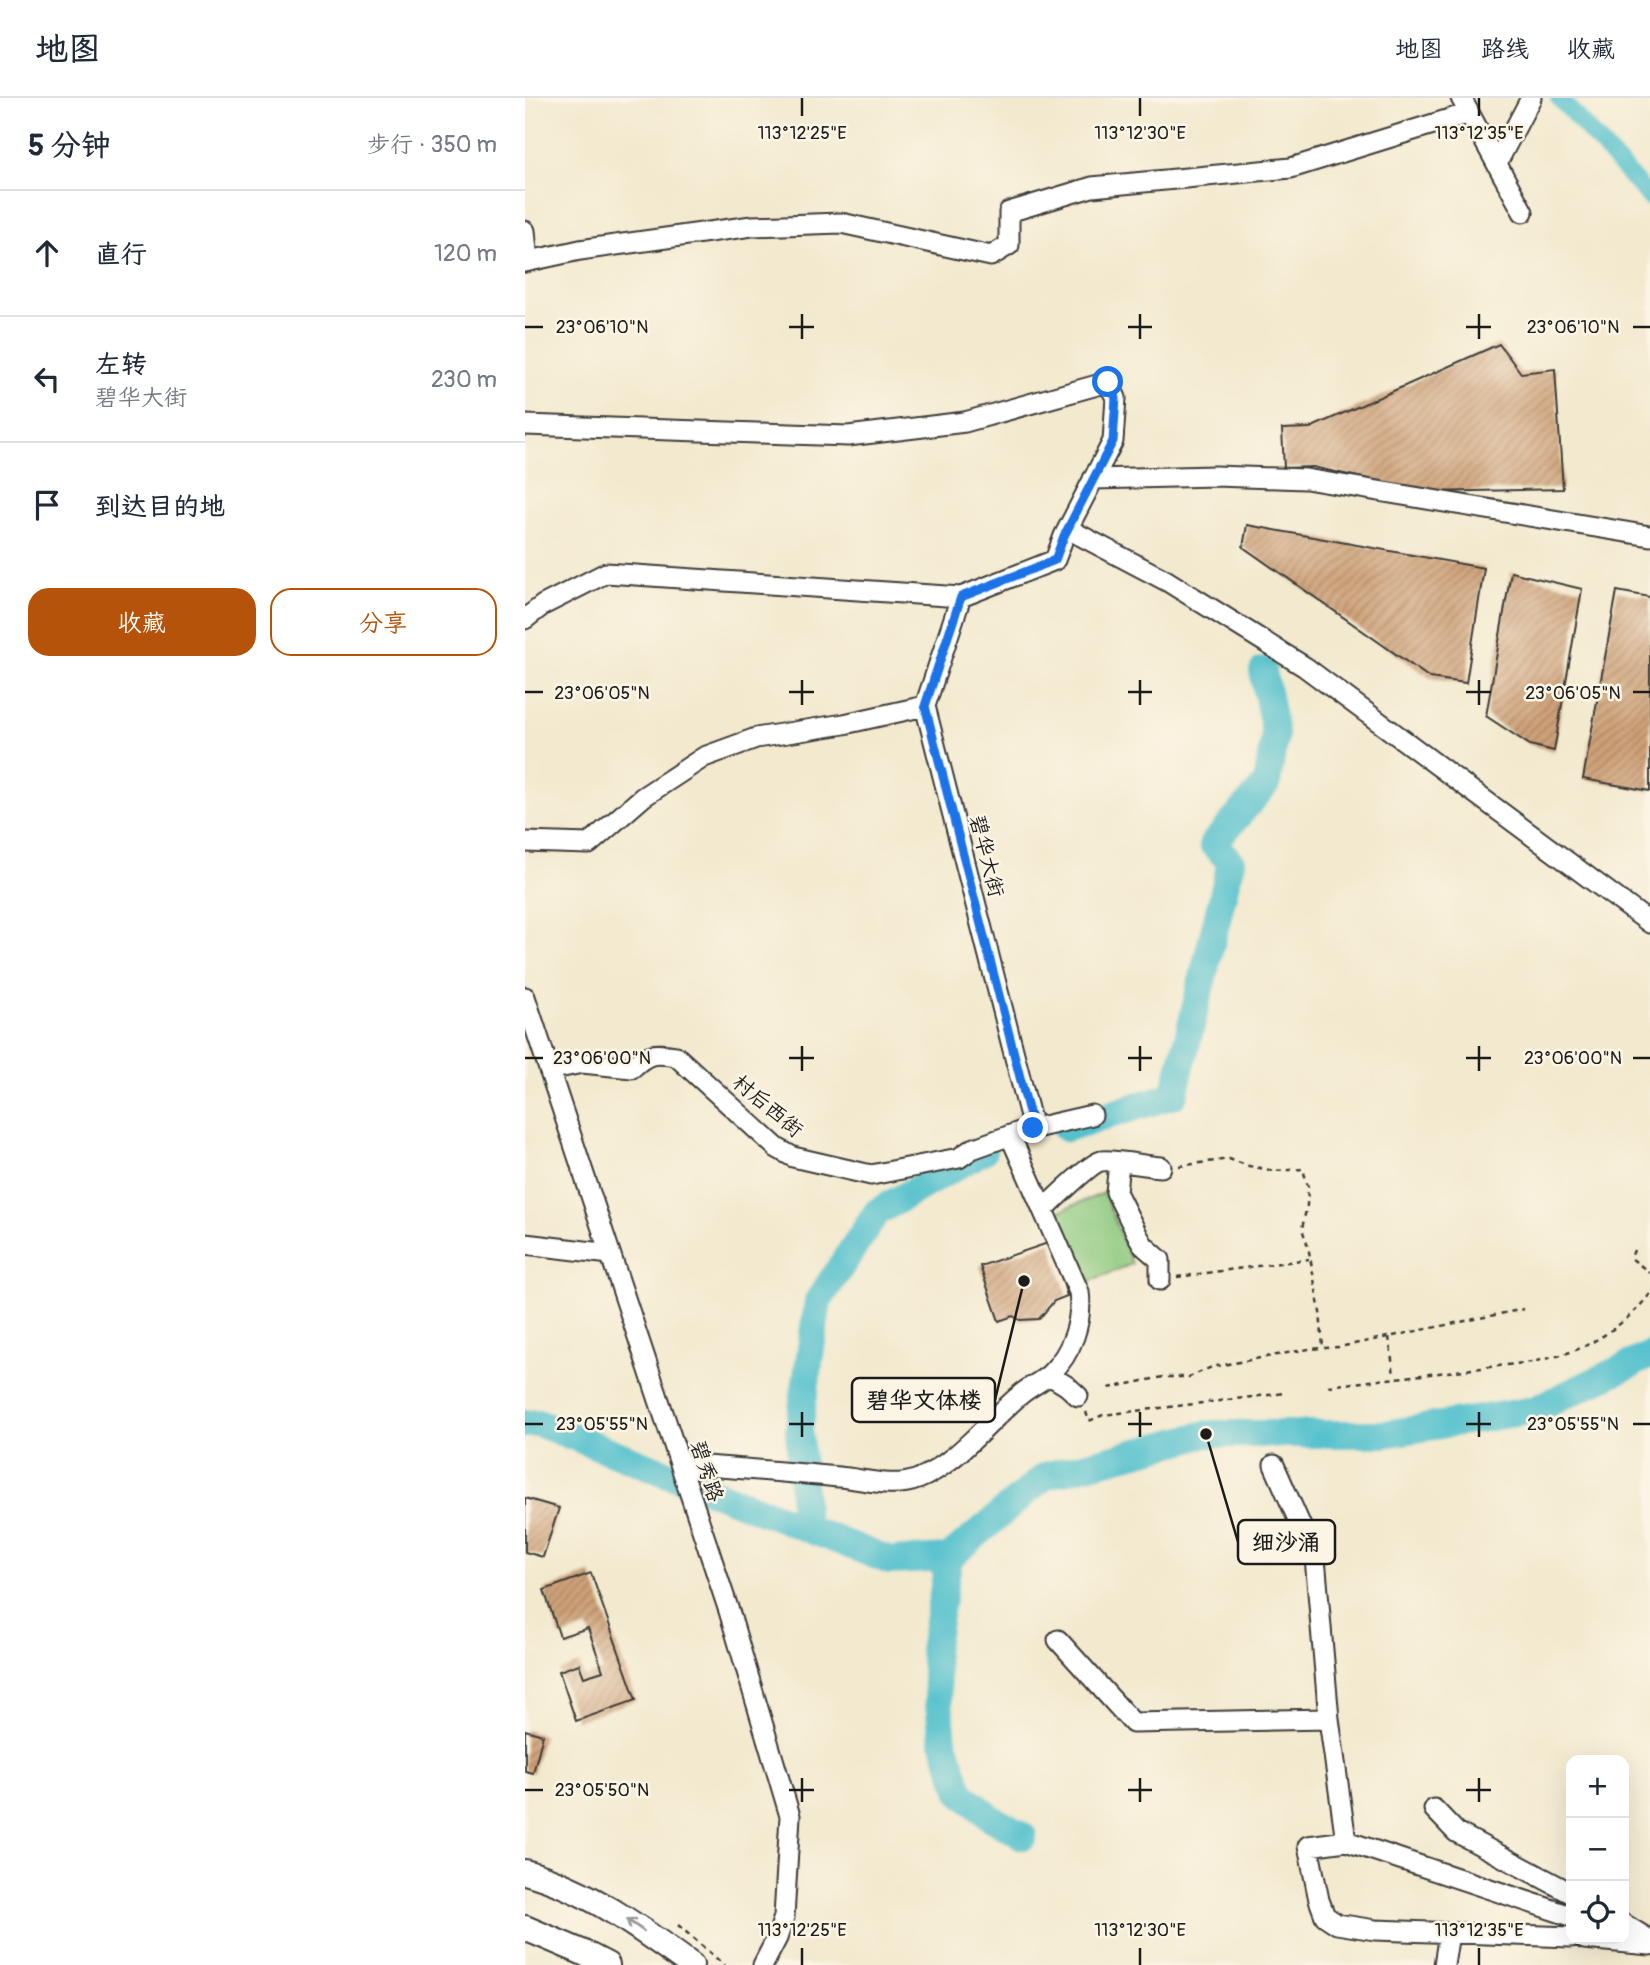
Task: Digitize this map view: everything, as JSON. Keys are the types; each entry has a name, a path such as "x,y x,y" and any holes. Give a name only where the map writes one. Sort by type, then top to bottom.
{"main road":[{"path":"525,1872 591,1899 630,1920 691,1965"},
{"path":"525,1928 607,1965"}],"street":[{"path":"1497,163 1531,98"},
{"path":"525,231 527,261 589,248 752,226 841,223 991,256 1009,244 1009,212 1092,187 1291,168 1465,105 1523,212"},
{"path":"525,425 848,436 965,422 1108,382 1116,398 1113,441 1068,528 1055,560 961,597 606,573 543,605 525,619"},
{"path":"1093,479 1215,476 1306,479 1650,536"},
{"path":"1068,528 1167,582 1305,667 1650,923"},
{"path":"525,842 589,844 643,797 704,757 756,738 844,724 925,706 961,597"},
{"name":"碧华大街","path":"925,706 1033,1128"},
{"name":"碧秀路","path":"525,997 729,1611 790,1815 784,1917 763,1965"},
{"name":"村后西街","path":"549,1070 582,1063 632,1068 644,1056 676,1056 777,1148 793,1157 871,1175 959,1158 972,1149 1033,1128 1092,1115"},
{"path":"680,1464 895,1483 925,1476 956,1454 1021,1394 1049,1375 1063,1360 1073,1342 1081,1308 1079,1292 1011,1136"},
{"path":"1043,1210 1079,1179 1086,1168 1101,1161 1161,1167"},
{"path":"1119,1163 1116,1192 1138,1236 1160,1260 1160,1280"},
{"path":"525,1244 610,1254"},
{"path":"1049,1375 1067,1385 1081,1404"},
{"path":"1274,1465 1315,1558 1329,1719 1346,1841"},
{"path":"1058,1640 1133,1723 1329,1719"},
{"path":"1434,1809 1456,1832 1566,1890"},
{"path":"1566,1914 1346,1841 1308,1846 1325,1916 1338,1924 1375,1930 1566,1937"},
{"path":"1629,1927 1650,1942"},
{"path":"1444,1965 1449,1933"},
{"path":"1629,1936 1650,1942"},
{"path":"1629,1941 1650,1942"}],"path":[{"path":"1161,1167 1229,1159 1275,1171 1303,1169 1308,1187 1302,1229 1320,1312 1323,1348"},
{"path":"1634,1250 1631,1258 1650,1273"},
{"path":"1160,1280 1310,1259"},
{"path":"1328,1386 1394,1376 1532,1362 1554,1357 1585,1346 1639,1307 1650,1294"},
{"path":"1109,1388 1163,1377 1189,1377 1212,1367 1389,1337 1524,1309"},
{"path":"1389,1337 1394,1376"},
{"path":"1081,1404 1089,1421 1103,1415 1285,1393"},
{"path":"678,1925 724,1965"}],"green space":[{"path":"1104,1193 1132,1264 1088,1282 1059,1211"}],"building":[{"path":"1499,344 1521,373 1555,369 1563,489 1426,492 1313,467 1284,468 1282,429 1310,428"},
{"path":"1247,525 1484,568 1466,683 1430,678 1243,547"},
{"path":"1511,572 1582,589 1554,751 1530,745 1486,716"},
{"path":"1617,591 1650,597 1650,791 1583,779"},
{"path":"1051,1242 1067,1296 1054,1301 1039,1319 1020,1320 1013,1316 999,1321 980,1266"},
{"path":"525,1498 559,1508 543,1557 525,1552"},
{"path":"591,1573 636,1700 576,1721 559,1671 579,1664 584,1677 603,1671 588,1628 560,1637 544,1590"},
{"path":"525,1730 543,1735 533,1773 525,1771"}],"waterway":[{"path":"1559,98 1650,198"},
{"path":"1066,1128 1174,1095 1231,862 1213,844 1267,783 1275,733 1263,671"},
{"path":"805,1528 799,1429 818,1301 877,1212 983,1151"},
{"path":"1023,1836 991,1818 961,1792 943,1740 933,1650 949,1558 1045,1476 1206,1434 1385,1434 1534,1410 1650,1355"},
{"path":"525,1424 538,1423 890,1561 949,1558"}],"place":[{"name":"碧华文体楼","path":"1024,1281"},
{"name":"细沙涌","path":"1206,1434"}],"route":[{"path":"1033,1128 925,706 961,597 1055,560 1064,536 1113,441 1116,398 1108,382"}]}
